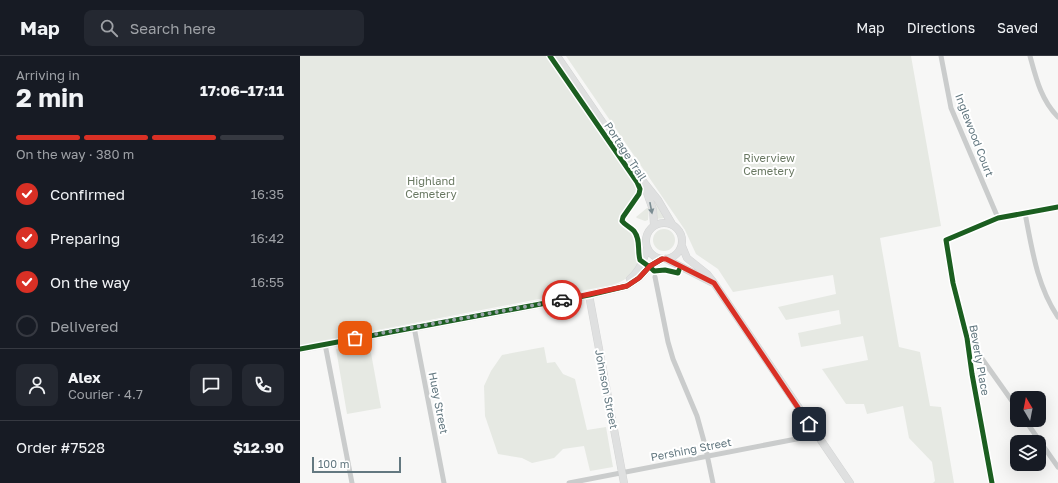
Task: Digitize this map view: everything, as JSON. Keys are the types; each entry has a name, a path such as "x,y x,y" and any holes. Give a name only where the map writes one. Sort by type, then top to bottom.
{"main road":[{"path":"557,56 642,180 658,200 681,236 682,246 687,258 707,274 714,283 850,483"},
{"path":"642,180 652,210 654,225"},
{"path":"612,289 624,284 634,276 643,262 647,248 646,236 650,229 654,225 667,222 672,224"},
{"path":"300,349 589,295 627,286 639,278 650,266 677,253 682,246"},
{"path":"647,248 653,256 664,259 714,283"},
{"name":"Johnson Street","path":"589,295 624,483"}],"street":[{"name":"Inglewood Court","path":"941,56 951,108 998,218"},
{"path":"1030,56 1037,84 1042,95 1058,117"},
{"path":"998,218 1058,207"},
{"path":"1025,213 1038,276 1052,308 1058,317"},
{"name":"Beverly Place","path":"992,483 967,338 953,283 946,240 998,218"},
{"path":"655,277 673,359 698,416 713,483"},
{"name":"Huey Street","path":"414,327 444,483"},
{"path":"967,338 1010,398"},
{"path":"325,344 352,483"},
{"path":"1030,427 1058,468"},
{"name":"Pershing Street","path":"569,483 817,435"}],"green space":[{"name":"Highland Cemetery","path":"300,56 548,56 638,188 637,193 621,217 620,221 632,232 635,237 638,260 640,263 628,277 612,285 300,345"},
{"name":"Riverview Cemetery","path":"566,56 911,56 941,226 880,238 899,347 920,352 930,406 941,407 954,483 933,483 935,481 932,462 909,438 903,406 867,414 864,404 846,404 822,369 868,360 863,336 801,347 798,333 841,324 839,310 786,320 778,307 836,294 833,275 733,292 718,269 696,254 685,230"},
{"path":"655,201 665,218 656,219"},
{"path":"649,208 648,220 645,221 636,217"},
{"path":"664,229 672,232 675,240 672,248 664,251 656,248 653,240 656,232"},
{"path":"369,342 381,408 347,414 336,349"},
{"path":"544,347 547,363 555,362 563,374 575,379 587,430 606,427 613,467 590,471 584,446 563,449 554,458 532,463 522,458 498,454 485,416 484,386 491,371 502,355"}],"cycle path":[{"name":"Portage Trail","path":"550,56 637,182 640,189 639,194 623,217 622,221 636,234 640,260 654,271 665,270 678,273 679,270"},
{"path":"992,483 967,338 953,283 946,240 998,218 1058,207"},
{"path":"300,349 589,295 627,286 639,278 650,266 662,259"}],"way so far":[{"path":"355,338 562,300"}],"route":[{"path":"562,300 627,286 639,278 650,266 662,259 666,259 675,265 714,283 809,424"}]}
